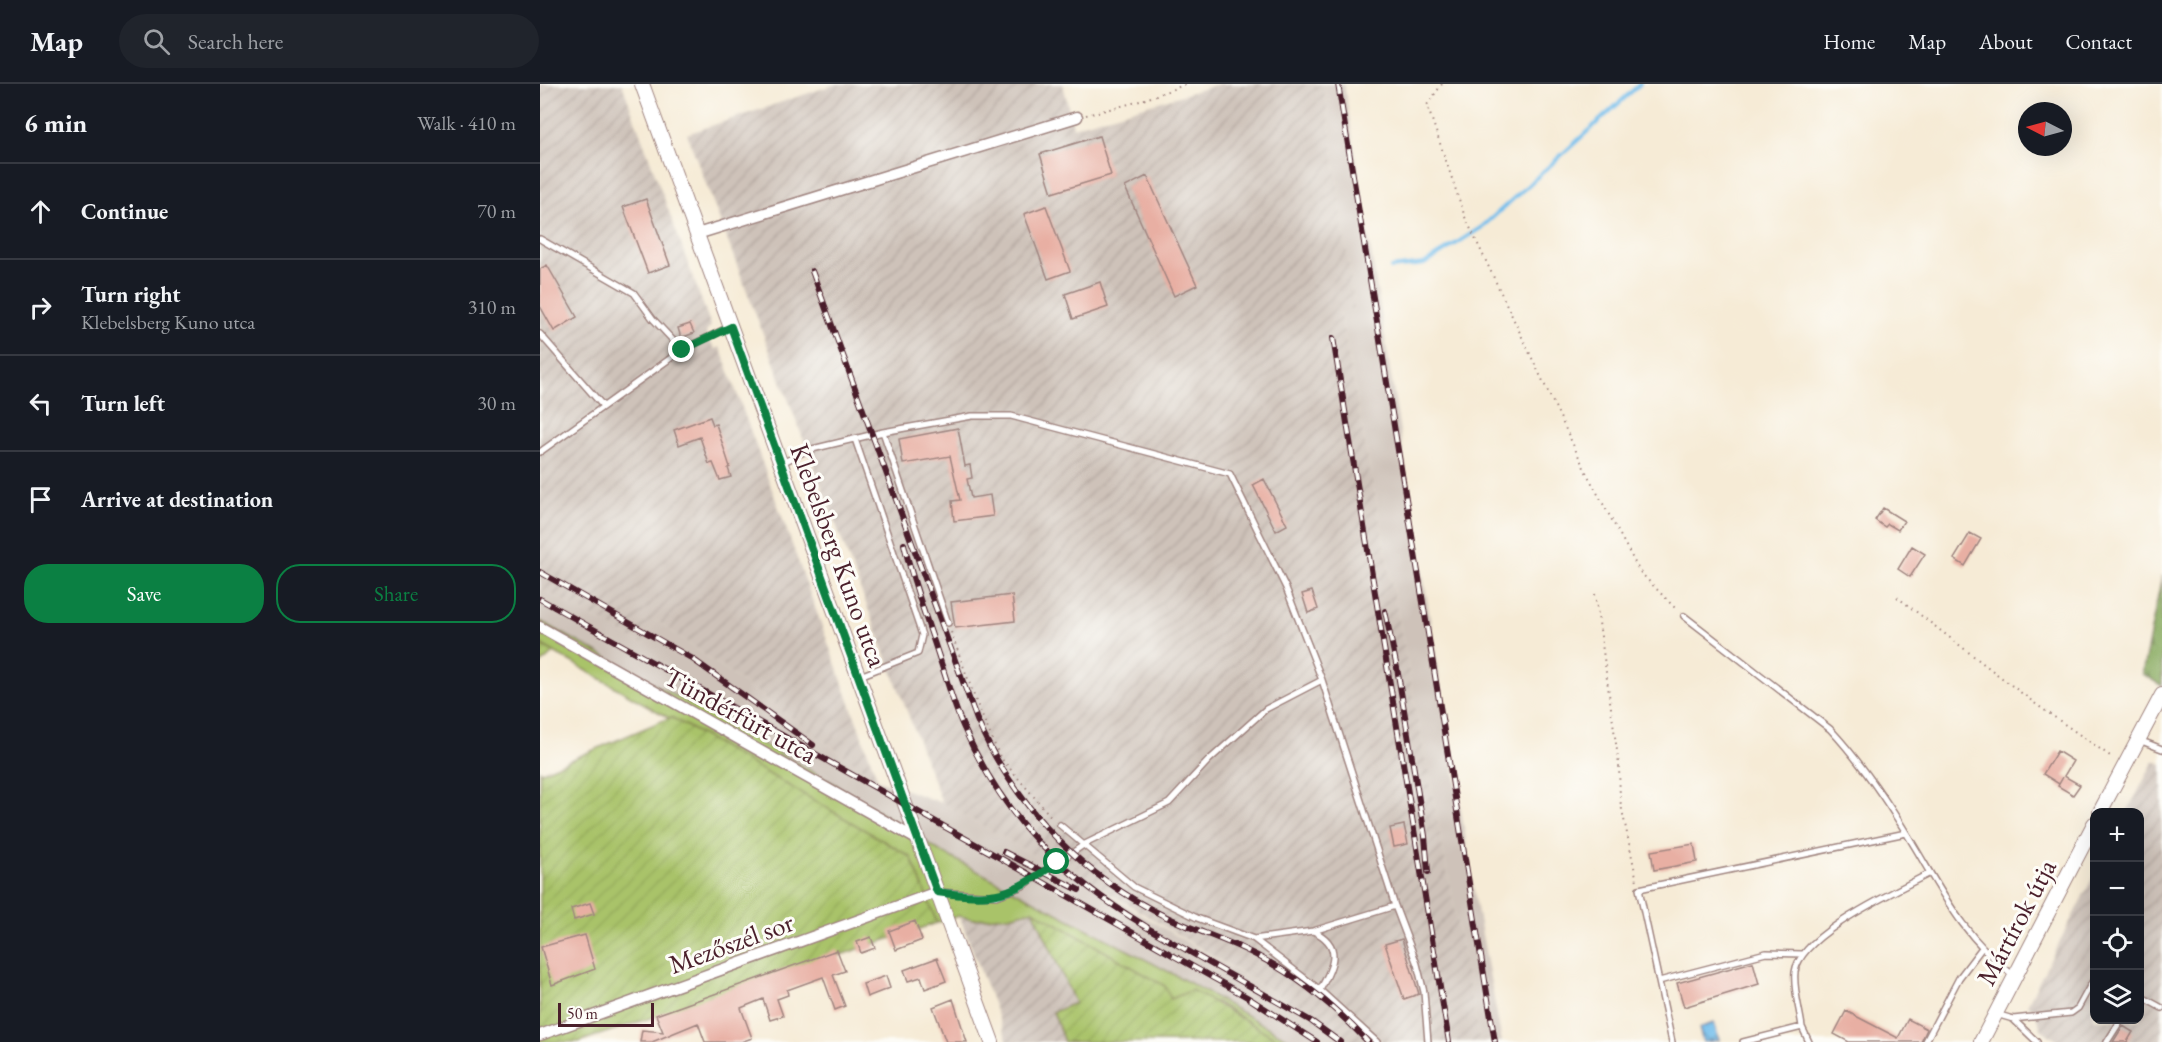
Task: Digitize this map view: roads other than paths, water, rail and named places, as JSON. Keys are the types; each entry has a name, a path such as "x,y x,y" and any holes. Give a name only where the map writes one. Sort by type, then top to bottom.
{"street":[{"name":"Klebelsberg Kuno utca","path":"642,84 993,1042"},
{"path":"697,234 1077,117"},
{"name":"Tündérfürt utca","path":"540,627 920,841"},
{"path":"2103,808 2162,695"},
{"name":"Mártírok útja","path":"1981,1042 2090,832"},
{"name":"Mezőszél sor","path":"540,1035 937,892"}],"lane":[{"path":"540,239 634,292 652,319 682,350"},
{"path":"540,452 682,350 731,327"},
{"path":"540,334 603,406"},
{"path":"780,464 808,450 883,432 972,416 1011,416 1230,474 1286,588 1322,680 1424,992 1428,1042"},
{"path":"883,432 948,624"},
{"path":"855,439 922,635 918,653 858,677"},
{"path":"1684,616 1830,729 1847,747 1981,949 2014,976"},
{"path":"937,892 981,896 1010,892 1023,886 1086,844 1169,803 1209,760 1266,709 1322,680"},
{"path":"2139,740 2162,749"},
{"path":"1060,825 1143,891 1197,918 1254,939 1320,990 1377,1042"},
{"path":"1672,1042 1639,890 1906,833"},
{"path":"1809,1042 1802,1027 1795,973 1803,954 1822,933 1930,873"},
{"path":"1254,939 1313,931 1395,906"},
{"path":"1313,931 1322,935 1333,951 1334,963 1320,990"},
{"path":"1926,1041 1959,978 1981,949"},
{"path":"1659,981 1766,953 1803,954"},
{"path":"1995,1013 2013,1019 2072,1013 2090,985"},
{"path":"2144,999 2162,1008"},
{"path":"2013,1019 2037,1042"},
{"path":"2107,1042 2118,1024"},
{"path":"1743,1042 1802,1027"}],"water":[{"path":"1714,1023 1719,1040 1703,1042 1699,1028"}],"waterway":[{"path":"1391,268 1424,264 1482,227 1640,84"}],"railway":[{"path":"1338,84 1495,1042"},
{"path":"812,271 977,720 991,749 1026,804 1070,851 1121,891 1160,914 1237,946 1291,975 1339,1013 1368,1042"},
{"path":"1333,338 1449,1042"},
{"path":"904,544 956,709 979,759 997,789 1038,842 1062,865 1088,887 1147,927"},
{"path":"540,572 691,658 813,745"},
{"path":"540,599 1247,997 1317,1042"},
{"path":"1385,611 1397,668 1425,836 1428,872"},
{"path":"1004,852 1079,890"},
{"path":"1139,923 1311,1021 1340,1042"}]}
